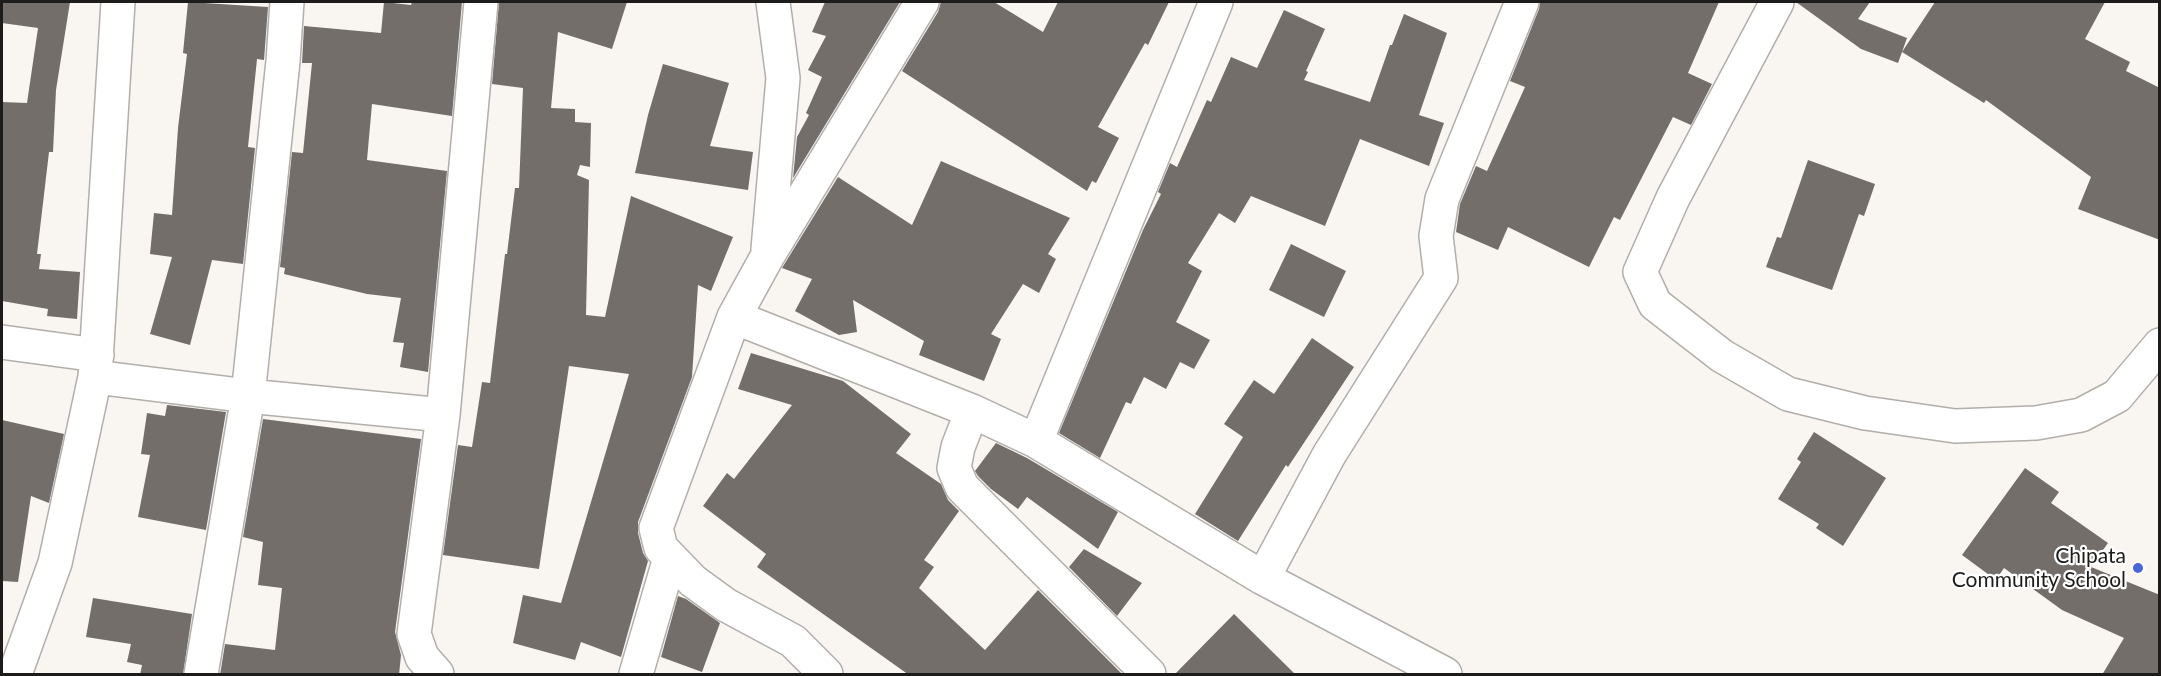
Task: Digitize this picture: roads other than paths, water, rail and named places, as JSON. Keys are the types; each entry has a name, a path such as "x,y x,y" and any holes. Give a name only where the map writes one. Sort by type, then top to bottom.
{"street":[{"path":"13,672 55,562 96,366 118,2"},
{"path":"201,675 248,396 283,61 287,2"},
{"path":"437,675 422,657 414,634 443,415 481,2"},
{"path":"767,257 783,78 772,2"},
{"path":"826,675 793,640 726,604 693,581 661,548 656,528 734,317 767,257 922,2"},
{"path":"1036,441 1216,2"},
{"path":"1263,578 1329,455 1441,278 1436,236 1442,199 1522,2"},
{"path":"1777,2 1673,198 1640,272 1655,304 1722,356 1788,394 1865,413 1955,426 2036,423 2081,415 2117,396 2160,345"},
{"path":"734,317 972,411 1036,441 1263,578 1445,675"},
{"path":"2,342 96,366 248,396 443,415"},
{"path":"972,411 958,447 954,468 963,486 1149,675"},
{"path":"636,675 670,558"}],"place":[{"name":"Chipata Community School","path":"2138,568"}]}
